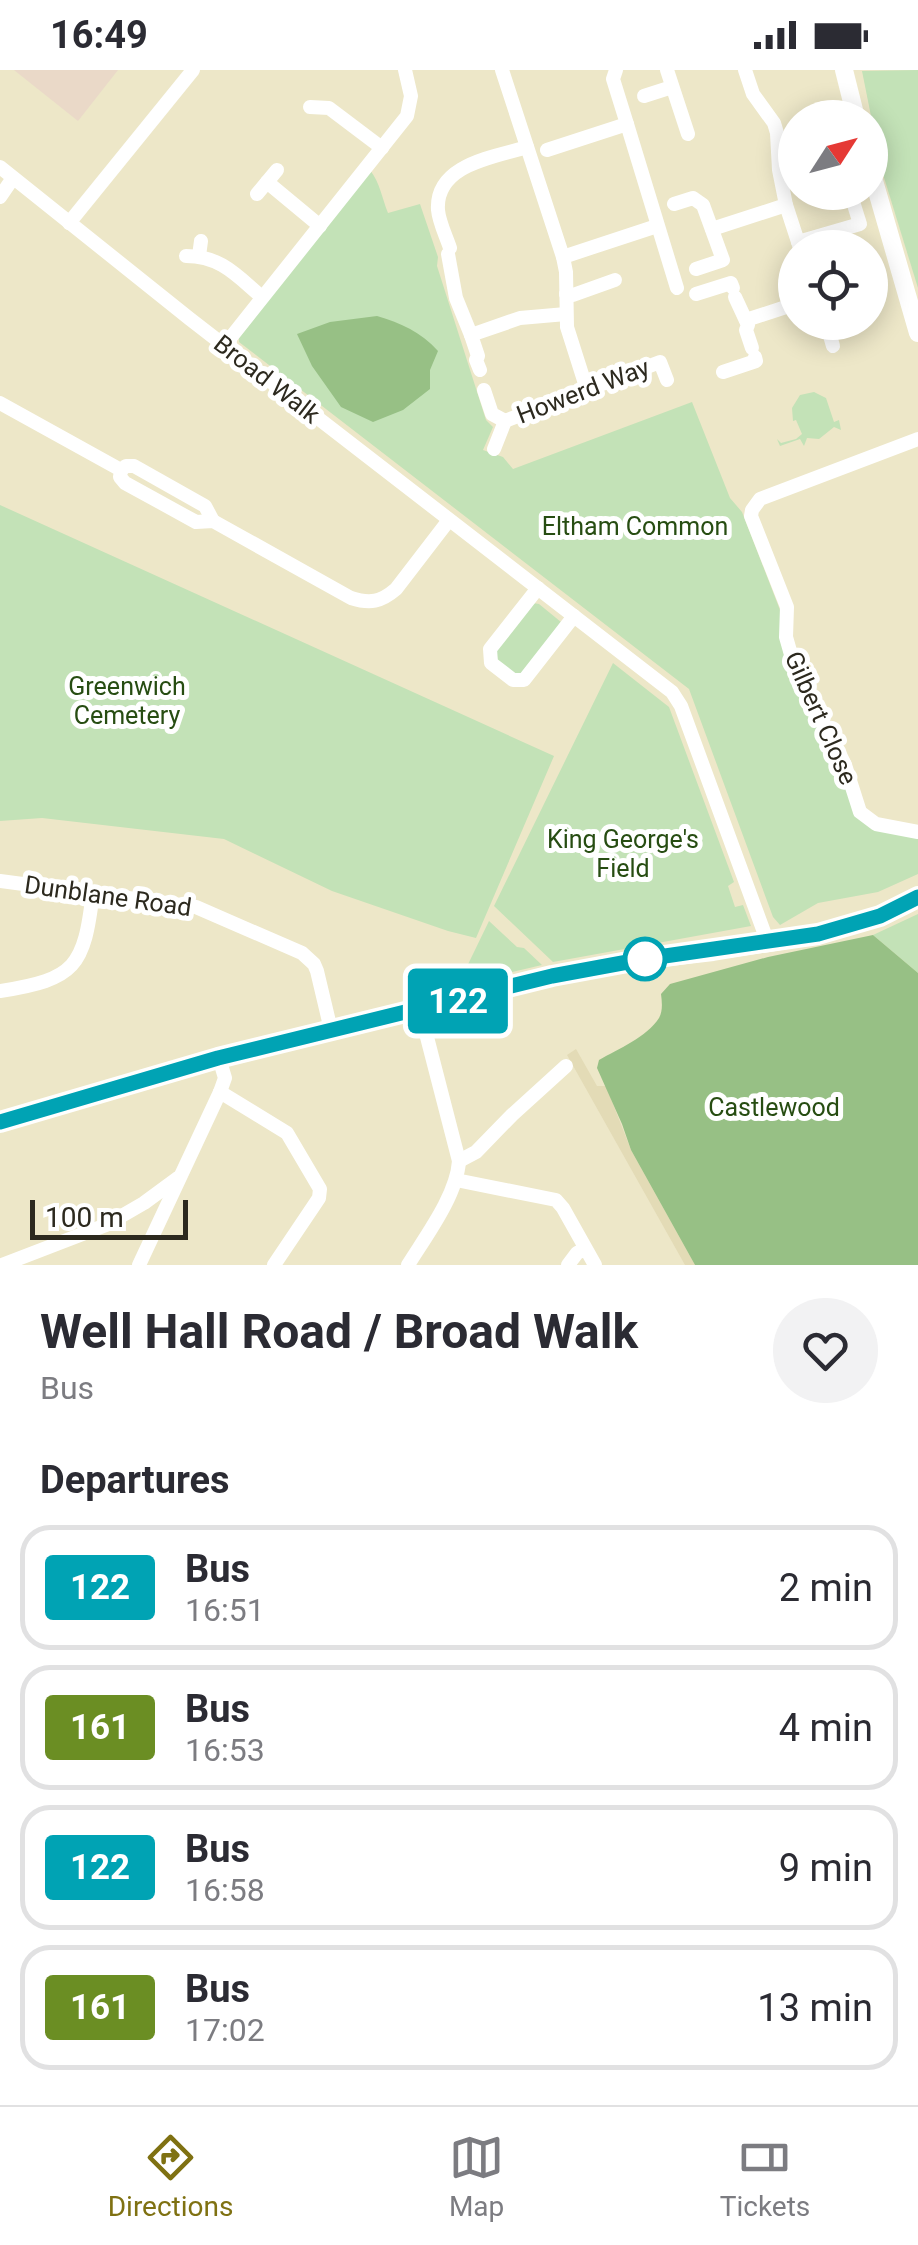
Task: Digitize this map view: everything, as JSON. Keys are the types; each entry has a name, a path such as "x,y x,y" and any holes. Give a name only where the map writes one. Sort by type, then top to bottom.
{"highway":[{"path":"0,1122 218,1058 581,970 768,942 852,925 918,897"}],"main road":[{"path":"844,70 852,100"},
{"path":"882,210 918,334"}],"street":[{"path":"69,223 193,70"},
{"path":"224,346 401,126 410,107 405,70"},
{"path":"502,70 564,257 571,343 588,390"},
{"path":"616,70 613,79 677,288"},
{"path":"667,70 688,134"},
{"path":"746,70 754,94 778,133"},
{"path":"644,96 672,87"},
{"path":"310,107 329,102 382,148"},
{"path":"547,150 628,124"},
{"path":"480,370 456,298 438,211 441,193 448,179 467,166 527,148"},
{"name":"Broad Walk","path":"0,167 677,698 768,942"},
{"path":"0,197 13,178"},
{"path":"267,182 320,226"},
{"path":"674,204 694,198 703,205 723,260 696,269"},
{"path":"712,229 778,208"},
{"path":"836,230 860,224 856,210"},
{"path":"564,257 657,226"},
{"path":"195,251 220,262 262,297"},
{"path":"566,294 615,280"},
{"path":"696,294 731,283 746,320 756,361 723,372"},
{"path":"746,320 778,310"},
{"path":"471,335 520,318 566,314"},
{"path":"832,340 834,346"},
{"name":"Howerd Way","path":"494,449 505,421 588,390 658,355 667,380"},
{"name":"Howerd Way","path":"484,390 492,414 505,421"},
{"path":"0,403 120,470 134,466 205,506 213,521 351,598 365,602 387,597 396,589 449,520"},
{"name":"Gilbert Close","path":"918,438 760,500 751,516 787,607 786,637 792,658 808,699 845,764 860,812 876,824 918,832"},
{"path":"538,588 490,649 491,663 513,680 524,680 574,616"},
{"name":"Dunblane Road","path":"0,881 196,906 302,952 317,971 331,1030"},
{"path":"0,990 44,982 74,963 88,935 93,892"},
{"path":"408,1265 456,1180 459,1160 420,1010"},
{"path":"138,1265 220,1092 224,1078 218,1058"},
{"path":"459,1160 476,1152 566,1066"},
{"path":"220,1092 286,1133 320,1188 319,1198 274,1265"},
{"path":"2,1265 90,1232 179,1178"},
{"path":"456,1180 556,1200 594,1265"},
{"path":"135,1208 158,1222"},
{"path":"568,1265 586,1249"}],"shaded area":[{"path":"14,70 118,70 78,121"},
{"path":"576,1049 597,1086 606,1086 631,1150 695,1265 685,1265 567,1055"}],"green space":[{"path":"918,70 918,288 888,190 888,100 868,100 862,71"},
{"name":"Eltham Common","path":"370,170 388,213 420,204 486,420 493,427 483,450 503,457 513,469 692,402 730,498 742,512 780,610 784,655 804,707 835,756 856,815 918,837 918,874 878,892 818,903 780,925 773,917 689,689 239,342"},
{"path":"377,316 410,329 438,351 430,370 430,389 403,410 373,422 341,407 312,366 297,334 330,322"},
{"path":"814,392 826,398 841,430 834,427 819,439 807,438 804,446 800,439 780,446 777,439 781,443 802,434 796,420 793,421 792,408 800,395"},
{"name":"Greenwich Cemetery","path":"0,505 554,756 476,938 332,891 224,839 42,818 0,821"},
{"path":"533,603 561,622 526,671 518,675 498,664 496,648"},
{"name":"King George's Field","path":"613,663 669,707 734,882 728,886 735,907 743,905 751,926 553,962 494,906"},
{"path":"918,914 918,973 873,935"},
{"path":"489,921 542,965 458,985"},
{"name":"Castlewood","path":"873,935 918,973 918,1265 695,1265 631,1150 597,1068 599,1060 654,1025 661,1012 661,994 670,984 768,957"}],"bus line":[{"name":"122","path":"0,1122 218,1058 552,976 818,934 880,916 918,897"}]}
